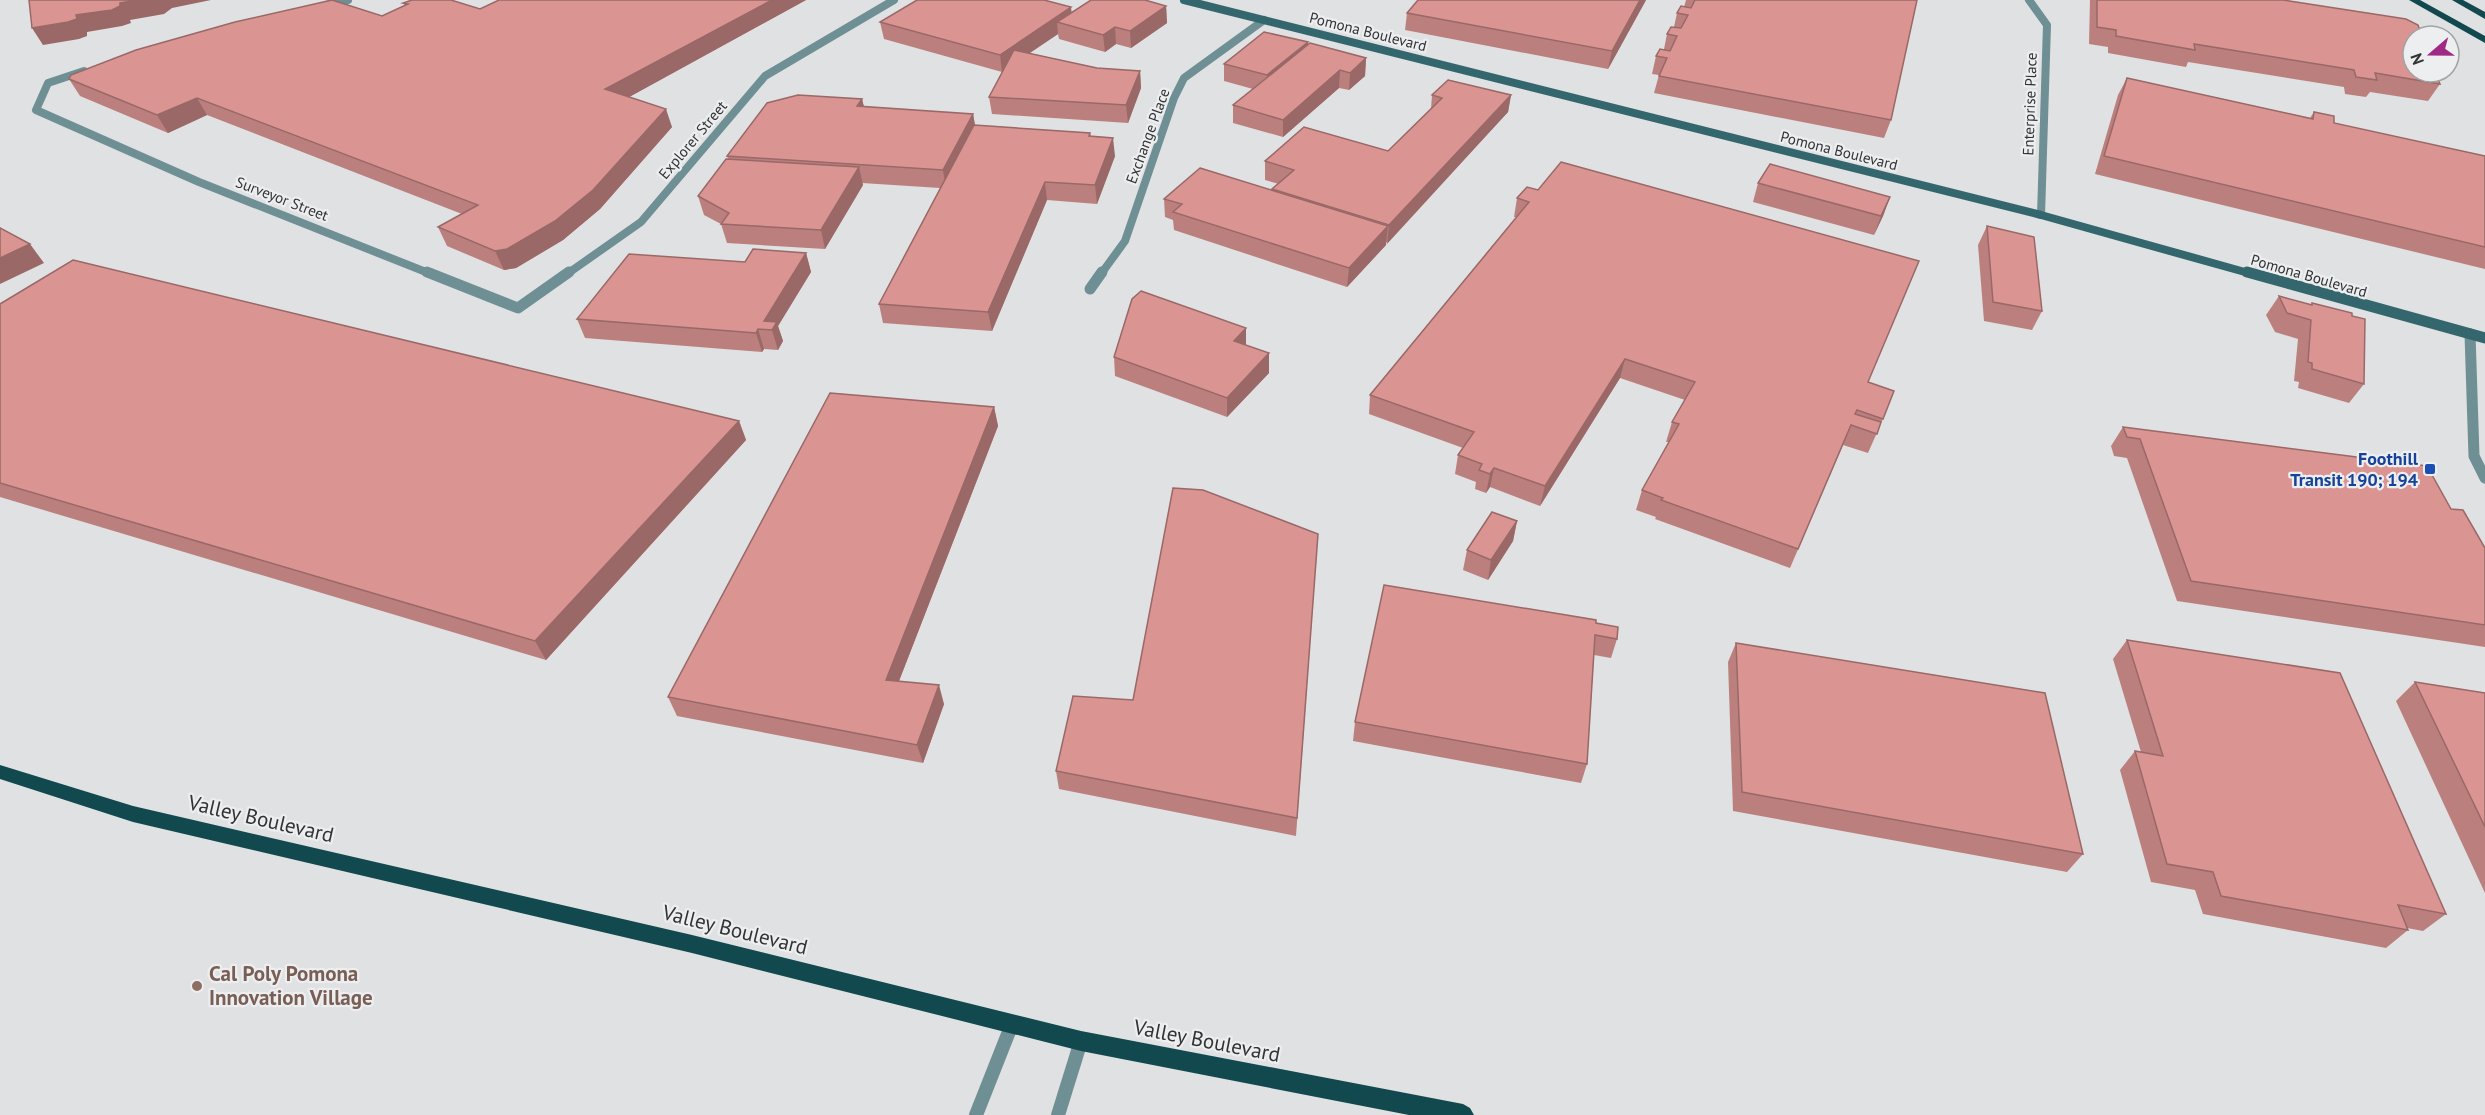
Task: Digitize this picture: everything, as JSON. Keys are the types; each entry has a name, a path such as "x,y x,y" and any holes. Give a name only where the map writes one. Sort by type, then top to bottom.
{"main road":[{"path":"2413,0 2485,40"},
{"path":"2456,0 2485,16"},
{"name":"Valley Boulevard","path":"0,772 133,814 692,944 1081,1041 1463,1115"}],"street":[{"path":"319,7 348,0"},
{"name":"Explorer Street","path":"519,308 641,222 765,76 894,0"},
{"name":"Pomona Boulevard","path":"1184,0 2041,215 2485,338"},
{"name":"Enterprise Place","path":"2029,0 2046,25 2041,215"},
{"name":"Exchange Place","path":"1090,289 1125,241 1174,98 1184,78 1264,20"},
{"name":"Surveyor Street","path":"92,69 48,83 36,110 199,182 519,308"},
{"path":"2470,334 2474,456 2485,478"},
{"path":"976,1115 1012,1024"},
{"path":"1058,1115 1081,1041"}],"building":[{"path":"29,0 138,0 120,3 120,6 112,10 76,15 77,19 68,22 32,28"},
{"path":"332,0 382,16 412,0 451,0 480,9 499,0 772,0 605,89 666,109 593,190 555,221 507,249 495,251 438,227 478,205 197,98 157,115 69,79 71,75 136,50 235,22"},
{"path":"917,0 1044,0 1071,7 1000,55 880,22"},
{"path":"1091,0 1145,0 1166,6 1130,31 1115,27 1103,35 1057,22"},
{"path":"1418,0 1640,0 1612,51 1407,13"},
{"path":"1695,0 1917,0 1891,120 1659,76 1667,58 1656,56 1660,49 1670,51 1677,36 1667,34 1671,27 1681,28 1688,15 1677,13 1681,6 1691,8"},
{"path":"2097,0 2283,0 2406,19 2416,24 2401,24 2401,77 2375,73 2377,80 2356,77 2354,70 2194,44 2195,50 2116,36 2116,30 2097,27"},
{"path":"1264,32 1308,42 1267,75 1224,64"},
{"path":"1310,43 1366,58 1350,73 1340,70 1283,120 1233,105"},
{"path":"1014,50 1097,68 1140,71 1126,105 989,97"},
{"path":"2127,78 2313,119 2314,112 2334,116 2334,123 2485,156 2485,247 2104,156"},
{"path":"1448,80 1511,95 1389,225 1272,189 1294,170 1265,161 1304,127 1388,151 1442,98 1432,95"},
{"path":"798,95 862,99 857,106 973,114 943,170 727,156 767,103"},
{"path":"974,125 1090,133 1089,136 1113,138 1095,185 1045,182 988,312 879,304"},
{"path":"726,159 859,167 821,230 721,224 729,213 698,196"},
{"path":"1561,162 1919,261 1868,382 1894,391 1883,419 1857,410 1855,414 1881,422 1877,434 1851,425 1798,549 1661,500 1663,498 1642,490 1679,424 1672,422 1695,382 1625,359 1545,486 1494,468 1490,474 1479,470 1482,464 1458,455 1474,432 1370,395 1529,202 1517,198 1527,187 1538,190"},
{"path":"1770,164 1890,197 1881,216 1758,183"},
{"path":"1200,168 1388,226 1349,268 1173,212 1182,204 1164,199"},
{"path":"1987,226 2034,237 2042,311 1993,302"},
{"path":"0,228 30,244 0,258"},
{"path":"753,249 806,253 764,321 777,322 772,330 758,329 756,333 577,319 629,254 745,262"},
{"path":"73,260 739,421 535,641 0,483 0,304"},
{"path":"1141,291 1246,328 1234,341 1269,353 1227,398 1114,357 1132,299"},
{"path":"2279,296 2352,313 2352,316 2365,319 2364,384 2312,369 2312,363 2308,362 2311,320 2287,313"},
{"path":"830,393 994,407 886,680 939,685 917,745 668,697"},
{"path":"2123,427 2427,466 2451,509 2463,510 2485,548 2485,625 2191,581 2140,439 2127,437"},
{"path":"1173,488 1203,490 1318,534 1297,818 1056,771 1073,696 1133,700"},
{"path":"1492,512 1517,521 1491,560 1467,550"},
{"path":"1384,585 1596,620 1596,623 1618,627 1617,639 1595,635 1587,764 1355,722"},
{"path":"2127,640 2340,673 2446,914 2398,905 2408,930 2221,896 2213,872 2167,864 2135,751 2163,756"},
{"path":"1736,643 2045,693 2083,854 1742,792"},
{"path":"2415,682 2485,693 2485,827"}],"place":[{"name":"Foothill Transit 190; 194","path":"2430,469"},
{"name":"Cal Poly Pomona Innovation Village","path":"197,986"}]}
